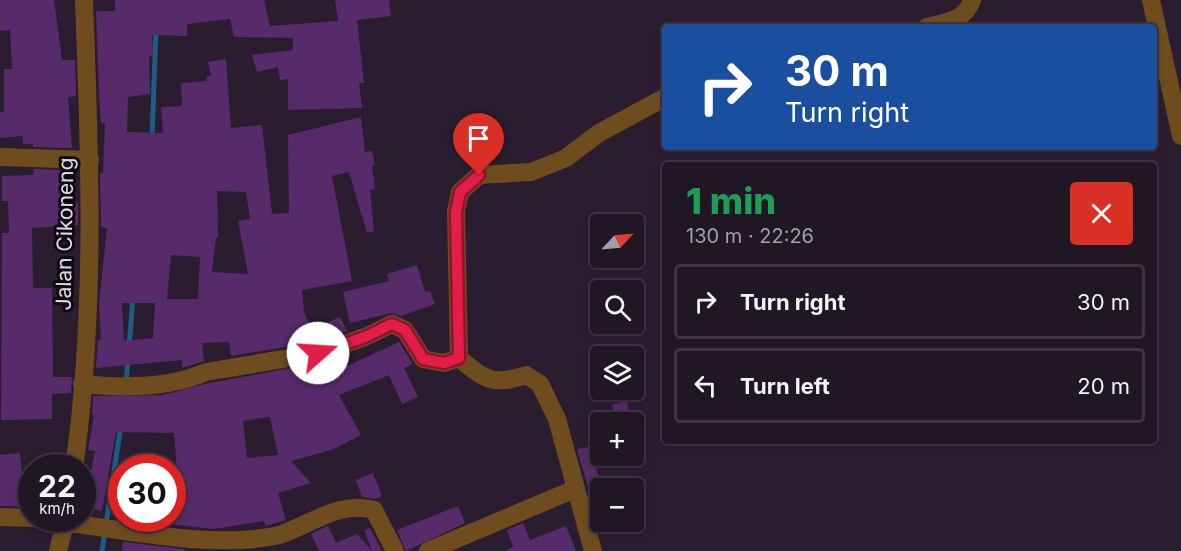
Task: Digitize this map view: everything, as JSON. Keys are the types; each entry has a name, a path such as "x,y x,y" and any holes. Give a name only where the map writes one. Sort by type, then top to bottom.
{"street":[{"name":"Jalan Cikoneng","path":"75,454 82,384 90,160 84,0"},
{"path":"939,24 956,20 967,13 972,0"},
{"path":"1151,0 1156,24"},
{"path":"1157,27 1181,136"},
{"path":"593,551 557,418 540,384 526,375 505,382 485,380 459,358 456,212 460,192 479,175 531,172 566,158 599,133 662,99"},
{"path":"0,157 90,160"},
{"path":"82,384 129,387 318,353 365,337 392,324 405,330 423,359 444,363 459,358"},
{"path":"428,551 575,489"},
{"path":"96,527 186,539 252,540 279,535 358,505 374,510 395,551"},
{"path":"0,517 18,518"},
{"path":"58,551 63,532"}],"building":[{"path":"0,0 54,0 62,60 75,60 76,96 68,97 72,148 33,147 33,144 23,144 23,136 0,138 0,112 4,112 4,69 12,69 10,30 0,31"},
{"path":"115,0 264,0 270,26 338,21 335,0 389,0 391,16 357,20 364,83 359,83 362,108 288,110 288,79 280,80 278,67 257,72 252,55 293,50 293,38 234,37 230,19 187,24 187,36 152,35 153,55 149,56 150,94 128,97 127,132 163,133 161,107 182,106 181,83 207,81 206,77 211,76 208,62 226,59 231,128 262,125 272,214 289,213 288,135 361,117 365,152 372,151 375,165 372,166 375,189 370,190 374,231 367,233 349,172 332,176 352,281 302,290 304,312 312,329 340,317 347,331 315,342 231,356 229,342 202,343 204,361 182,368 182,360 96,368 98,340 101,340 99,304 107,228 101,227 100,173 103,173 105,123 101,123 96,11 115,11","holes":["217,191 246,192 250,219 238,221 248,274 212,272 216,238 218,237","171,255 200,257 198,299 167,299","122,303 155,303 153,338 124,341"]},
{"path":"33,169 65,170 65,204 78,203 78,225 32,228 33,288 52,288 53,377 72,377 71,393 52,394 52,419 1,420 2,233 9,233 8,201 2,201 2,176 34,175"},
{"path":"417,265 425,292 430,291 435,304 401,316 391,313 350,323 343,292 389,281 387,274"},
{"path":"399,342 413,364 404,368 418,397 402,404 389,375 339,395 361,435 334,449 291,461 311,483 278,493 286,520 266,526 264,521 214,529 186,526 186,454 176,454 174,433 116,432 112,454 108,454 108,477 102,511 96,510 96,454 95,451 88,450 94,415 92,415 93,396 163,395 209,383 330,361 334,372","holes":["270,417 278,455 247,458 243,421"]},
{"path":"627,400 629,412 614,412 612,405"},
{"path":"590,447 590,466 595,466 600,478 590,478 590,494 577,449"},
{"path":"20,453 18,454 18,507 0,506 0,455"},
{"path":"373,473 382,496 375,499 362,497 356,480"},
{"path":"458,506 465,523 406,551 397,530"},
{"path":"523,523 530,540 566,526 576,551 505,551 513,547 507,530"},
{"path":"328,526 336,543 357,534 372,551 319,551 311,534"},
{"path":"370,528 382,551 372,551 364,530"},
{"path":"123,542 184,549 184,551 122,551"}],"waterway":[{"path":"152,139 156,28"},
{"path":"129,347 133,297"},
{"path":"126,383 128,359"},
{"path":"102,551 121,425"}],"route":[{"path":"318,353 365,337 392,324 405,330 416,352 423,359 444,363 459,358 456,212 460,192 479,175"}]}
